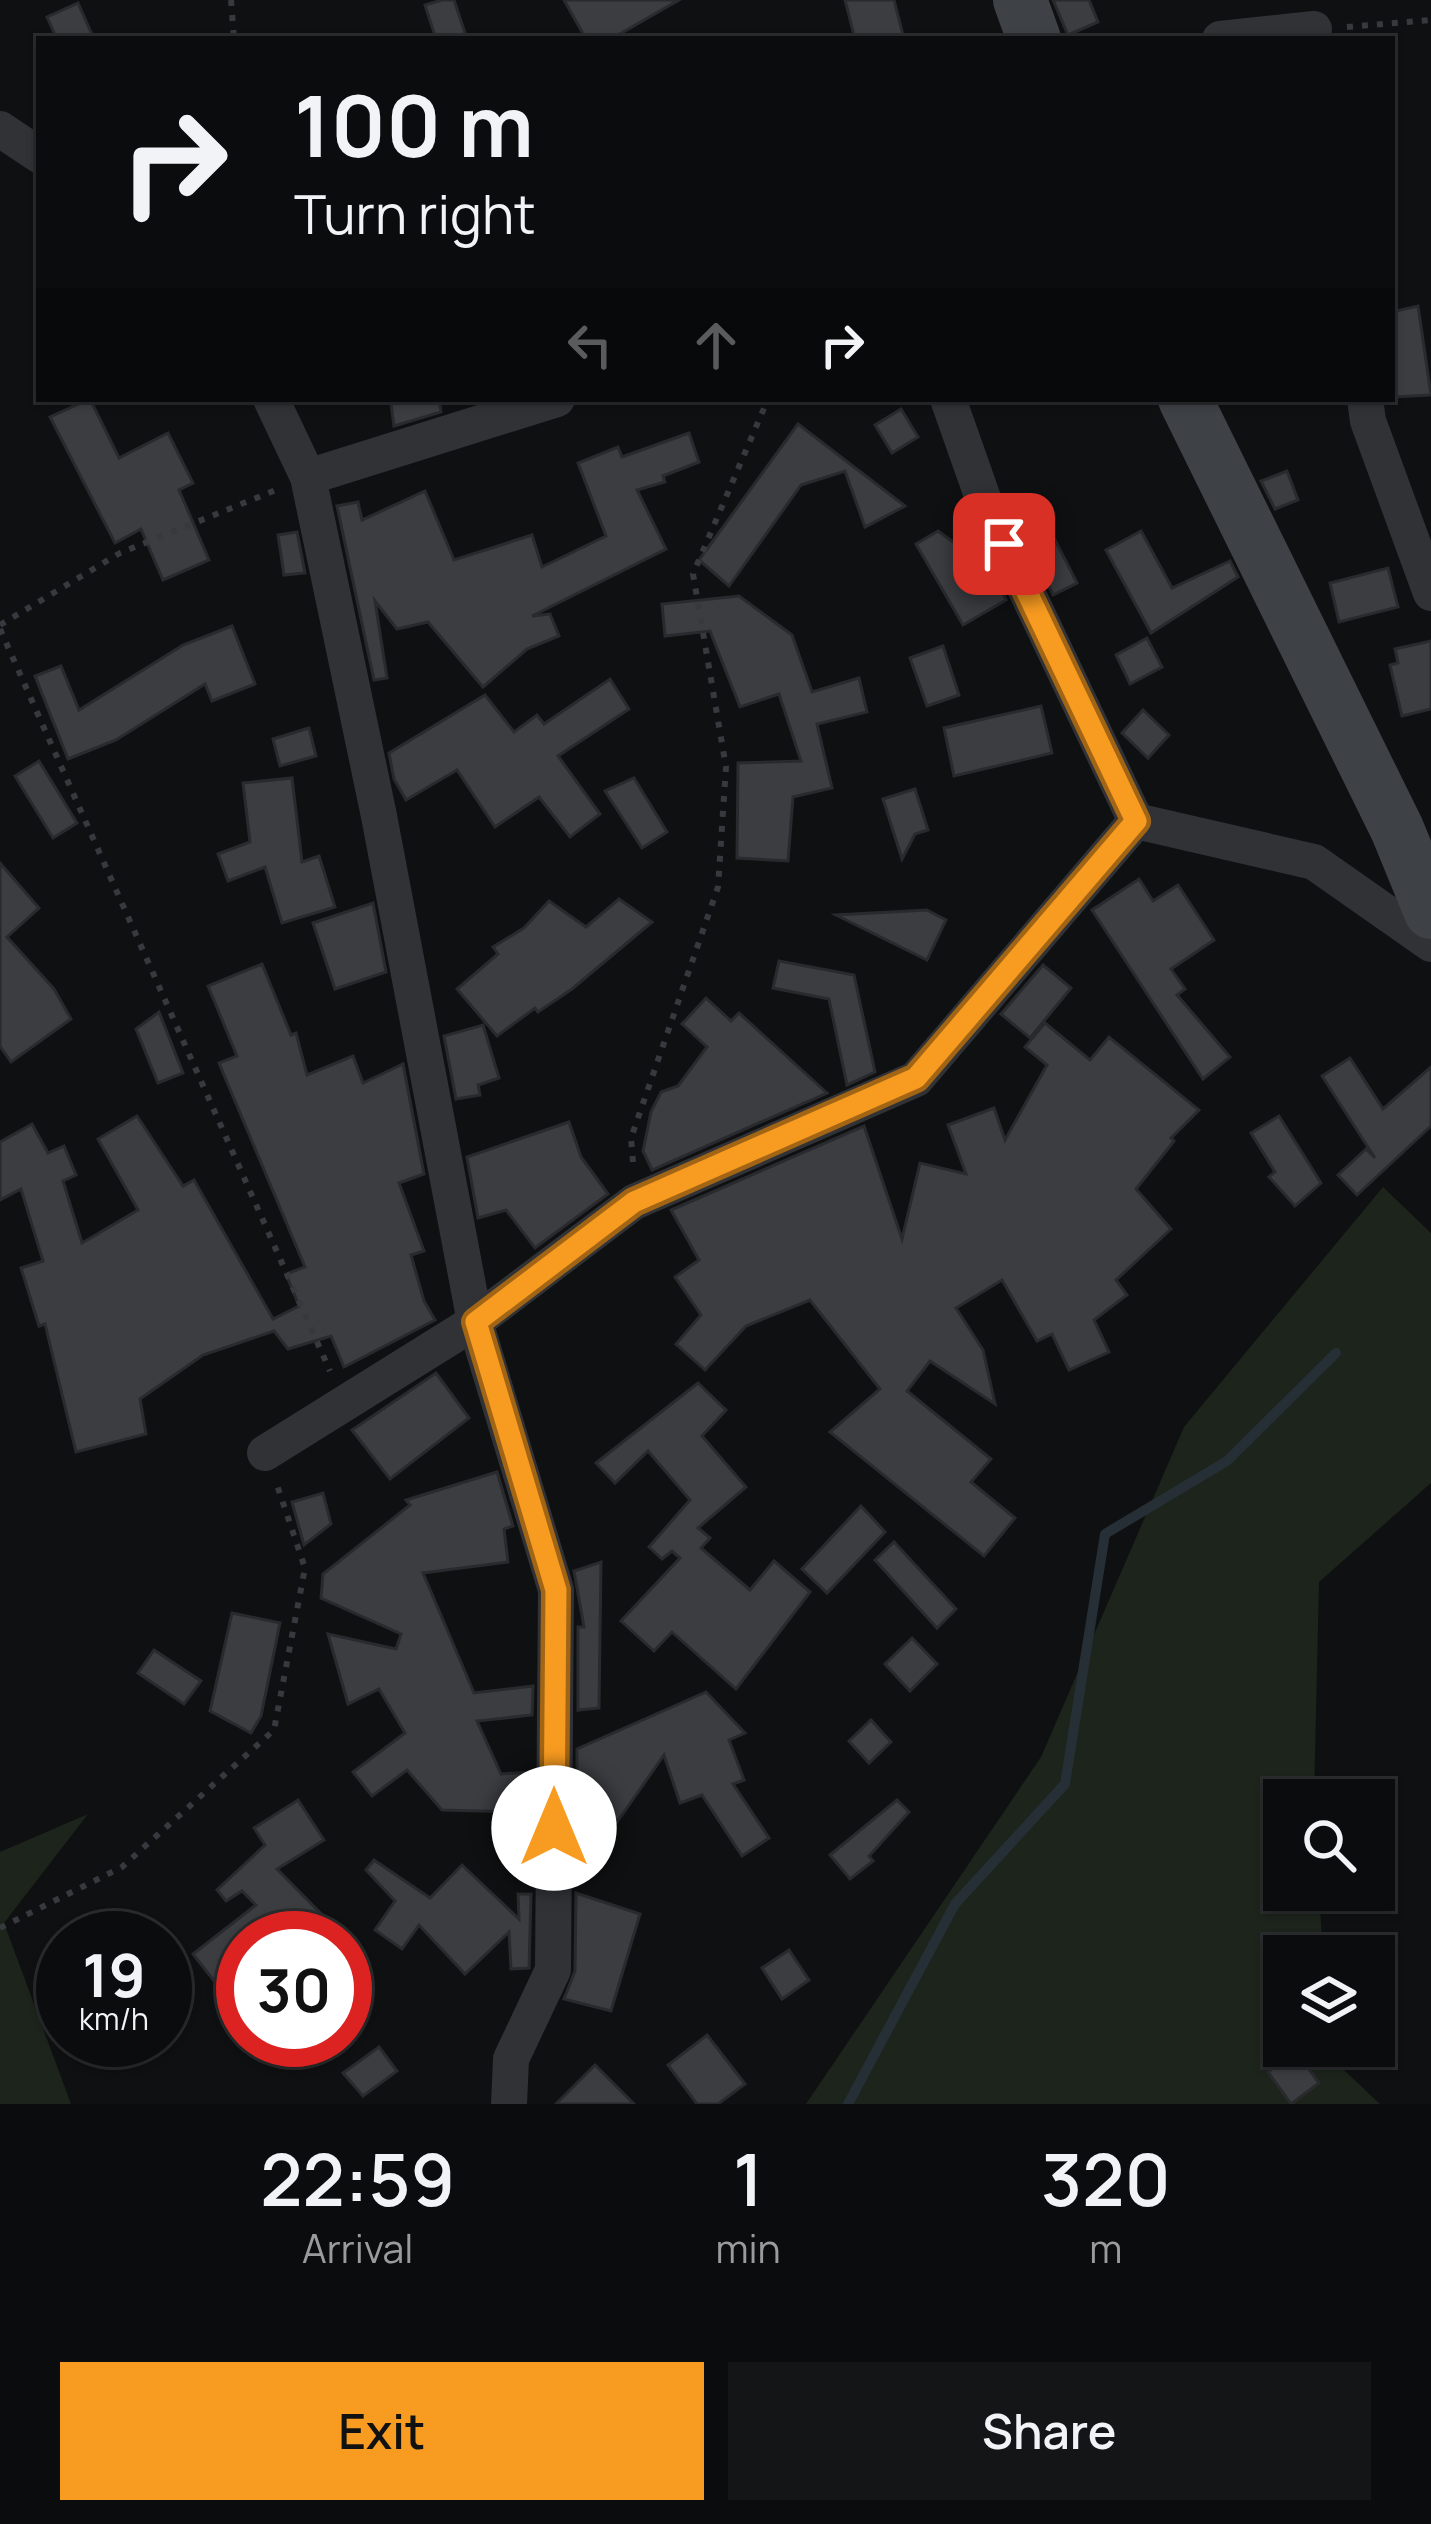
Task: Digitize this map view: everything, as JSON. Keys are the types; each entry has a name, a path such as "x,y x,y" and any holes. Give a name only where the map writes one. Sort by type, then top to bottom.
{"main road":[{"path":"1020,0 1033,36"},
{"path":"1186,402 1396,829 1431,912"}],"street":[{"path":"1237,36 1312,23"},
{"path":"0,129 36,153"},
{"path":"272,402 308,477 380,816 476,1322 556,1590 553,1970 511,2059 509,2104"},
{"path":"308,477 547,402"},
{"path":"949,402 985,504 1136,821"},
{"path":"1365,402 1368,422 1431,593"},
{"path":"266,1453 476,1322 634,1202 916,1078 1136,821"},
{"path":"1136,821 1314,862 1431,944"}],"path":[{"path":"231,0 234,36"},
{"path":"1312,23 1431,20"},
{"path":"634,1202 632,1138 718,887 726,767 693,574 767,402"},
{"path":"308,477 121,553 0,627 345,1404"},
{"path":"0,1928 122,1867 274,1730 305,1568 266,1453"}],"shaded area":[{"path":"1383,1187 1431,1233 1431,1483 1319,1582 1314,1779 1263,1779 1263,1911 1320,1911 1322,1935 1263,1935 1263,2067 1341,2067 1380,2104 806,2104 1041,1757 1184,1427"},
{"path":"88,1814 4,1923 36,2009 36,2067 57,2067 71,2104 0,2104 0,1852"}],"building":[{"path":"454,0 466,36 435,36 425,5"},
{"path":"564,0 679,0 616,36 584,36"},
{"path":"845,0 894,0 903,36 854,36"},
{"path":"1053,0 1089,0 1098,22 1068,35"},
{"path":"78,3 93,36 56,36 47,17"},
{"path":"1418,306 1431,395 1395,397 1395,311"},
{"path":"91,402 119,458 168,433 193,483 179,490 209,560 163,580 141,529 115,543 50,417"},
{"path":"439,402 441,412 394,426 391,404"},
{"path":"901,409 918,437 892,453 875,425"},
{"path":"798,424 905,506 865,527 845,471 801,485 729,586 699,560"},
{"path":"689,433 699,462 663,476 665,482 637,490 666,549 532,616 550,614 559,636 527,649 483,687 428,622 397,629 375,601 387,678 374,680 337,506 358,502 362,520 425,491 454,560 532,535 542,567 606,536 578,463 618,447 622,457"},
{"path":"1287,471 1298,500 1275,509 1261,481"},
{"path":"938,531 975,558 982,571 990,567 1006,600 963,625 916,544"},
{"path":"1141,531 1172,588 1230,561 1238,577 1151,633 1106,550"},
{"path":"297,532 305,573 284,575 278,535"},
{"path":"1052,534 1077,583 1053,595 1030,546"},
{"path":"1388,568 1398,607 1339,622 1330,583"},
{"path":"739,596 792,635 812,692 859,678 867,712 817,724 832,788 793,797 788,861 737,858 738,763 801,761 779,694 740,707 710,631 665,636 662,604"},
{"path":"232,626 255,684 212,701 205,684 116,740 68,759 35,676 61,666 79,710 183,645"},
{"path":"1147,638 1162,667 1130,684 1116,655"},
{"path":"1431,641 1431,709 1402,716 1390,665 1398,663 1395,649"},
{"path":"943,646 959,695 927,706 910,658"},
{"path":"610,679 629,709 558,756 600,814 570,837 539,797 495,827 457,770 406,800 394,779 389,753 485,695 514,732 537,715 544,724"},
{"path":"1041,706 1052,753 954,776 944,728"},
{"path":"1143,710 1169,735 1148,758 1122,733"},
{"path":"309,728 316,756 280,766 273,739"},
{"path":"39,761 77,823 53,838 15,776"},
{"path":"292,778 302,862 319,856 335,907 282,923 265,867 228,881 218,854 250,842 243,783"},
{"path":"634,778 667,832 642,848 605,791"},
{"path":"915,789 928,830 915,834 902,859 883,799"},
{"path":"0,863 39,908 7,937 54,989 71,1019 11,1062 0,1046"},
{"path":"1139,879 1153,901 1178,885 1214,940 1171,969 1185,989 1177,995 1230,1057 1203,1079 1092,910"},
{"path":"619,899 652,922 572,989 497,1036 457,989 498,954 493,947 524,928 549,901 586,927"},
{"path":"373,903 386,972 335,989 313,923"},
{"path":"927,910 946,920 927,960 836,915"},
{"path":"779,961 854,975 875,1072 847,1085 829,999 773,988"},
{"path":"262,964 291,1035 296,1033 307,1075 353,1056 363,1083 403,1064 424,1174 399,1183 424,1251 411,1255 424,1301 435,1320 344,1367 331,1336 288,1349 274,1331 203,1355 140,1399 146,1434 76,1452 45,1324 39,1326 21,1268 43,1261 21,1189 0,1200 0,1142 32,1124 48,1153 64,1146 76,1175 63,1181 82,1243 138,1210 98,1139 137,1116 183,1186 194,1180 273,1319 299,1306 286,1274 305,1267 219,1063 237,1056 208,986"},
{"path":"1043,965 1071,988 1030,1038 1001,1014"},
{"path":"706,998 731,1021 739,1013 827,1093 652,1170 643,1151 651,1112 661,1092 678,1086 707,1047 682,1024"},
{"path":"159,1012 183,1073 158,1083 136,1029"},
{"path":"1045,1023 1090,1060 1109,1037 1199,1110 1171,1138 1174,1141 1136,1189 1171,1229 1116,1280 1127,1295 1094,1320 1109,1352 1069,1370 1052,1334 1037,1341 1002,1280 956,1308 983,1350 995,1404 930,1361 907,1391 991,1459 971,1482 1015,1518 984,1556 830,1432 880,1389 810,1300 746,1326 705,1370 676,1344 701,1315 675,1277 699,1260 671,1210 864,1126 902,1239 920,1163 966,1174 948,1125 994,1108 1005,1140 1047,1065 1025,1047"},
{"path":"483,1025 499,1078 478,1085 480,1095 456,1099 444,1036"},
{"path":"1350,1058 1383,1109 1431,1067 1431,1126 1357,1195 1338,1175 1366,1149 1375,1158 1322,1076"},
{"path":"1279,1116 1321,1183 1295,1206 1269,1177 1275,1172 1251,1133"},
{"path":"569,1122 581,1157 608,1194 535,1248 506,1210 478,1218 467,1157"},
{"path":"436,1373 469,1418 390,1479 352,1430"},
{"path":"698,1383 726,1410 702,1436 746,1487 698,1528 710,1538 701,1548 750,1590 774,1561 810,1592 736,1689 672,1632 654,1651 621,1621 680,1558 672,1551 662,1559 649,1547 690,1500 648,1451 615,1483 596,1463"},
{"path":"497,1472 513,1526 504,1529 508,1562 423,1573 474,1693 533,1686 532,1715 477,1721 501,1774 532,1772 532,1826 515,1827 515,1812 442,1810 407,1770 372,1796 353,1772 405,1733 379,1689 348,1704 328,1634 396,1649 401,1634 321,1598 323,1574 410,1505 406,1500"},
{"path":"323,1493 331,1524 304,1545 292,1502"},
{"path":"861,1506 885,1532 827,1593 802,1569"},
{"path":"894,1542 956,1609 937,1628 875,1560"},
{"path":"601,1562 599,1708 578,1710 578,1627 584,1627 574,1571"},
{"path":"232,1613 280,1623 261,1716 251,1733 210,1711"},
{"path":"912,1638 937,1664 910,1691 885,1664"},
{"path":"154,1650 201,1681 184,1704 138,1673"},
{"path":"706,1692 745,1733 729,1740 744,1780 733,1784 769,1838 742,1856 702,1795 680,1803 664,1755 610,1832 577,1809 577,1749"},
{"path":"871,1720 891,1742 869,1763 849,1741"},
{"path":"298,1800 324,1840 277,1869 318,1911 248,1911 256,1905 242,1891 226,1901 217,1890 265,1845 254,1828"},
{"path":"897,1800 909,1812 869,1856 873,1861 850,1879 830,1855"},
{"path":"374,1860 430,1898 462,1865 519,1919 518,1894 531,1894 529,1968 511,1969 509,1932 465,1974 419,1925 402,1949 375,1930 395,1901 366,1870"},
{"path":"576,1893 640,1914 611,2011 564,1999 575,1971"},
{"path":"216,1936 216,1983 193,1954"},
{"path":"789,1950 809,1980 782,1999 762,1968"},
{"path":"707,2035 745,2084 718,2104 697,2104 668,2065"},
{"path":"379,2047 397,2071 363,2096 343,2073 351,2067 372,2067 372,2052"},
{"path":"595,2065 634,2104 556,2104"},
{"path":"1275,2067 1308,2067 1319,2083 1291,2104 1268,2072"}],"waterway":[{"path":"848,2104 955,1904 1065,1784 1105,1534 1227,1461 1336,1353"}],"route":[{"path":"554,1828 556,1590 476,1322 634,1202 916,1078 1136,821 1004,544"}]}
